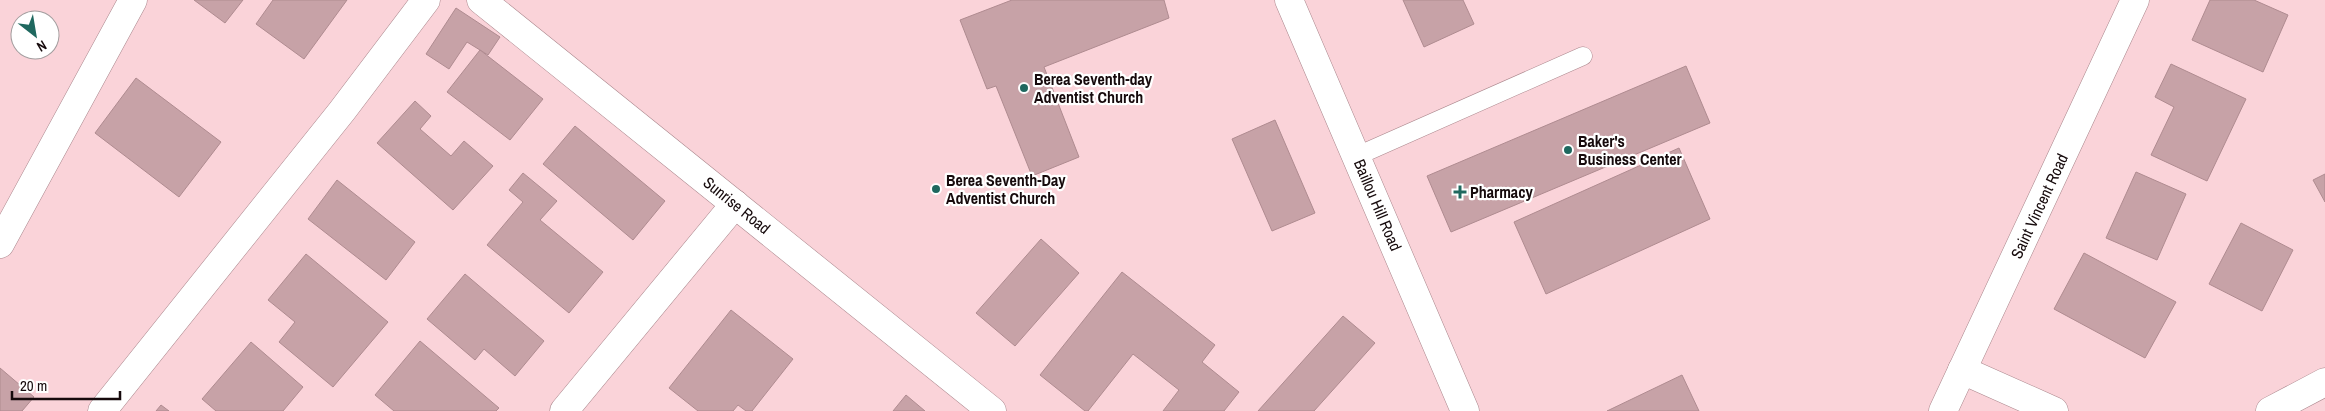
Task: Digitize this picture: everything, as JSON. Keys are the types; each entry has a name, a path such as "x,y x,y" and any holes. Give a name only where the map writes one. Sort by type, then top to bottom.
{"street":[{"path":"0,244 132,0"},
{"path":"102,411 342,111 426,0"},
{"name":"Sunrise Road","path":"481,0 992,411"},
{"name":"Baillou Hill Road","path":"1290,0 1465,411"},
{"name":"Saint Vincent Road","path":"1943,411 2135,0"},
{"path":"564,411 735,204"},
{"path":"1962,370 2054,411"},
{"path":"2270,411 2325,382"}],"lane":[{"path":"1357,156 1583,56"}],"building":[{"path":"194,0 243,0 225,23"},
{"path":"273,0 347,0 304,59 256,24"},
{"name":"Berea Seventh-day Adventist Church","path":"1012,0 1164,0 1169,18 1044,67 1079,157 1032,176 996,86 987,89 960,20"},
{"path":"1403,0 1463,0 1474,24 1424,47"},
{"path":"2210,0 2254,0 2288,15 2263,72 2192,40"},
{"path":"456,8 500,37 488,55 467,42 449,69 426,54"},
{"path":"480,50 543,99 510,140 447,92"},
{"path":"2171,64 2246,99 2207,181 2151,155 2174,107 2155,97"},
{"name":"Baker's Business Center","path":"1686,66 1710,123 1451,232 1427,176"},
{"path":"136,78 221,142 179,197 95,133"},
{"path":"415,101 431,116 420,129 451,156 464,141 493,166 453,210 377,143"},
{"path":"1275,120 1315,213 1272,231 1232,139"},
{"path":"575,126 665,201 633,240 543,164"},
{"path":"1679,148 1710,219 1546,294 1514,222"},
{"path":"2136,172 2186,194 2157,260 2106,238"},
{"path":"523,173 557,201 540,220 603,272 569,313 487,245 523,202 509,190"},
{"path":"2325,174 2325,202 2313,180"},
{"path":"337,180 415,242 386,280 308,219"},
{"path":"2241,223 2293,250 2262,311 2209,284"},
{"path":"1041,239 1079,273 1015,346 976,313"},
{"path":"2084,253 2176,302 2145,358 2054,309"},
{"path":"306,254 388,322 333,387 279,342 295,322 268,300"},
{"path":"1122,272 1215,345 1202,362 1239,392 1224,411 1163,411 1179,390 1133,354 1088,411 1085,411 1040,375"},
{"path":"465,274 544,341 515,376 484,349 475,360 427,319"},
{"path":"731,310 793,359 752,411 746,411 738,405 733,411 698,411 669,388"},
{"path":"1343,316 1375,343 1314,411 1258,411"},
{"path":"420,341 499,408 496,411 394,411 375,395"},
{"path":"251,342 303,387 283,411 216,411 202,399"},
{"path":"0,368 34,397 22,411 0,411"},
{"path":"1682,375 1699,411 1607,411"},
{"path":"906,395 925,411 893,411"},
{"path":"161,405 169,411 156,411"}],"place":[{"name":"Berea Seventh-day Adventist Church","path":"1024,88"},
{"name":"Baker's Business Center","path":"1568,150"},
{"name":"Berea Seventh-Day Adventist Church","path":"936,189"},
{"name":"Pharmacy","path":"1460,192"}]}
